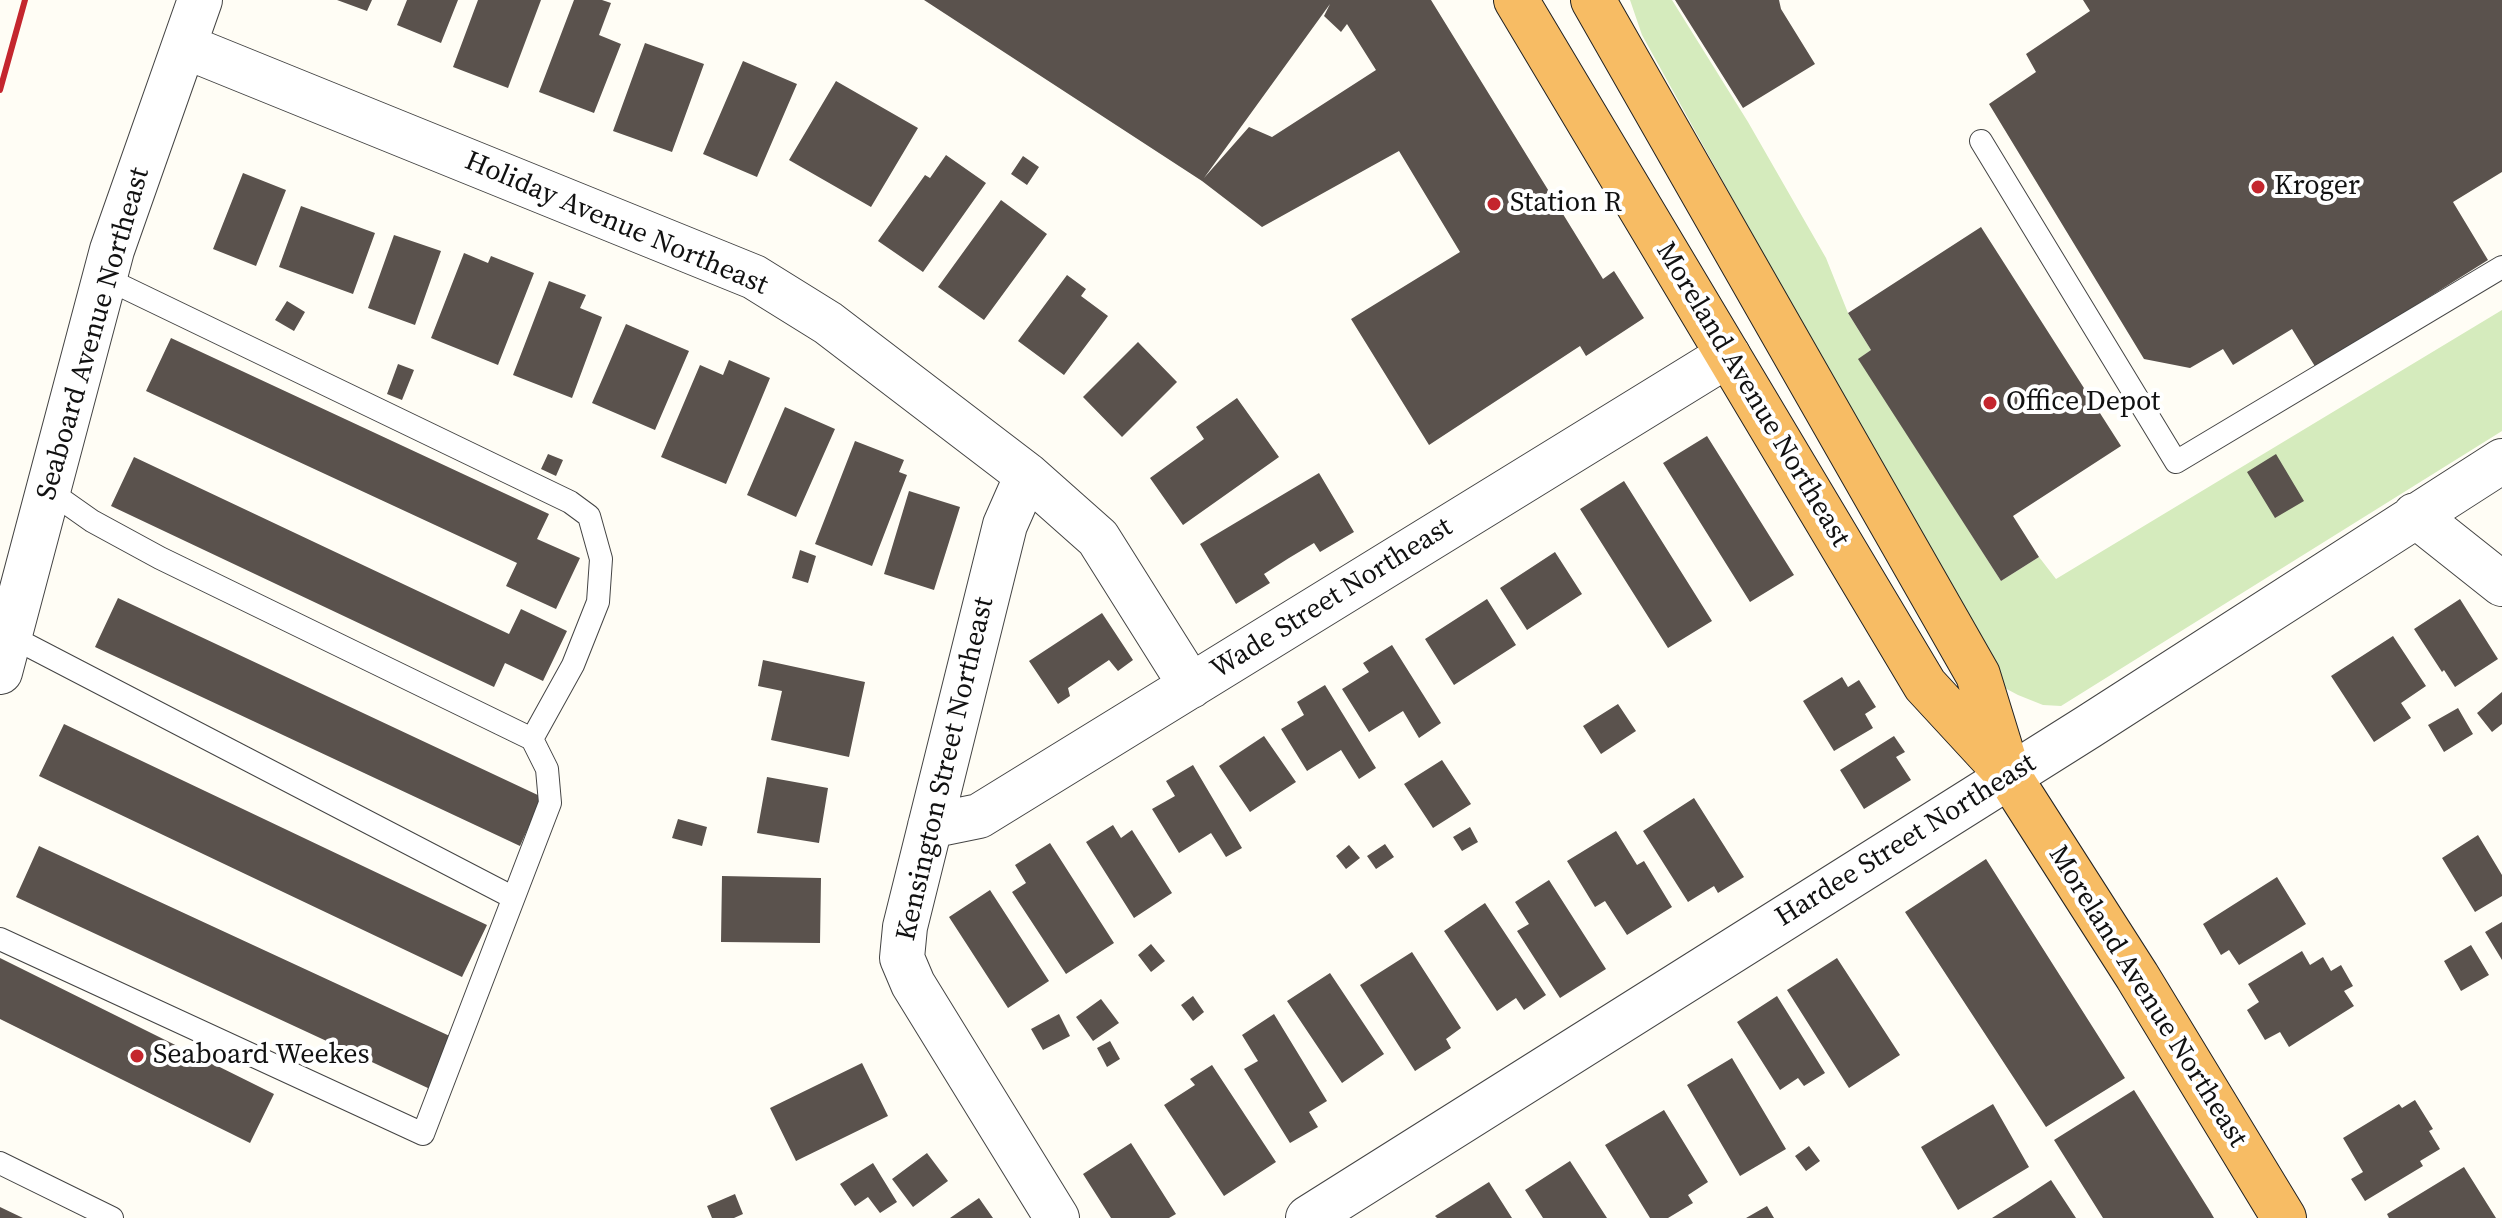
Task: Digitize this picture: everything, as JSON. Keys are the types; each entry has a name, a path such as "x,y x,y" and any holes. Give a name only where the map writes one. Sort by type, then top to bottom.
{"highway":[{"name":"Moreland Avenue Northeast","path":"1516,0 1925,685 2009,776 2137,976 2284,1218"},
{"name":"Moreland Avenue Northeast","path":"1593,0 1978,675 2009,776"}],"street":[{"name":"Seaboard Avenue Northeast","path":"5,654 105,278 200,0"},
{"name":"Holiday Avenue Northeast","path":"184,46 754,277 828,323 1027,475 1098,538 1191,686"},
{"name":"Wade Street Northeast","path":"930,826 979,816 1728,355"},
{"name":"Hardee Street Northeast","path":"1308,1218 2502,461"},
{"name":"Kensington Street Northeast","path":"1027,475 1005,525 905,927 902,958 913,984 1057,1218"},
{"path":"2415,515 2502,584"}],"lane":[{"path":"1981,141 2176,462 2502,267"},
{"path":"105,278 570,502 589,516 601,559 598,602 573,665 532,739"},
{"path":"0,939 423,1134 550,803 547,769 532,739 160,558 92,521 48,490"},
{"path":"5,654 512,897"},
{"path":"0,1163 112,1218"}],"green space":[{"path":"1630,0 1672,0 1748,122 1826,258 1848,313 1871,350 1859,359 2001,581 2039,557 2056,579 2502,310 2502,431 2061,706 2043,705 2018,695 2003,687 1642,35"}],"building":[{"path":"337,0 372,0 367,11"},
{"path":"407,0 458,0 441,43 397,25"},
{"path":"478,0 541,0 508,88 453,67"},
{"path":"574,0 611,3 599,35 621,44 594,113 539,92"},
{"name":"Station R","path":"924,0 1431,0 1603,279 1614,271 1644,318 1586,356 1580,346 1429,445 1351,319 1460,252 1399,151 1262,227 1202,181","holes":["1330,4 1324,16 1341,32 1347,24 1376,70 1272,137 1249,127 1204,178"]},
{"path":"1675,0 1779,0 1781,9 1815,64 1743,108"},
{"name":"Kroger","path":"2083,0 2502,0 2502,172 2453,202 2488,260 2316,368 2292,329 2233,365 2223,349 2190,368 2144,359 1989,104 2036,72 2026,54 2090,11"},
{"path":"645,43 704,64 672,152 613,131"},
{"path":"743,61 797,84 757,177 703,154"},
{"path":"836,81 918,128 871,207 789,160"},
{"path":"946,155 986,183 923,272 878,241 925,175 930,178"},
{"path":"1023,156 1039,167 1027,185 1011,174"},
{"path":"243,173 286,190 256,266 213,249"},
{"path":"1001,200 1047,234 984,320 938,287"},
{"path":"301,206 375,233 353,294 279,267"},
{"name":"Office Depot","path":"1981,227 2121,446 2013,516 2039,557 2001,581 1858,359 1871,350 1848,313"},
{"path":"394,235 441,251 415,325 368,308"},
{"path":"464,253 488,263 491,256 534,273 498,365 431,338"},
{"path":"1067,275 1086,289 1081,296 1108,316 1064,375 1018,341"},
{"path":"549,281 586,295 580,308 602,317 572,398 513,375"},
{"path":"287,301 305,312 294,331 275,320"},
{"path":"626,324 689,351 655,430 592,403"},
{"path":"171,338 549,514 537,539 580,558 556,609 506,586 517,563 146,391"},
{"path":"1138,342 1177,382 1122,437 1083,397"},
{"path":"729,360 770,378 726,484 661,457 700,365 723,375"},
{"path":"398,364 414,370 402,400 387,394"},
{"path":"1237,398 1279,457 1183,525 1150,478 1204,439 1196,427"},
{"path":"785,407 835,429 796,517 747,495"},
{"path":"1707,436 1794,575 1750,602 1663,463"},
{"path":"855,441 904,460 899,472 907,475 872,566 815,544"},
{"path":"548,454 563,460 556,476 541,469"},
{"path":"2276,454 2304,501 2275,518 2247,472"},
{"path":"134,457 509,634 521,609 567,631 543,681 505,663 494,687 111,506"},
{"path":"1319,473 1354,532 1320,552 1314,543 1289,558 1264,574 1270,583 1236,604 1200,544"},
{"path":"1624,481 1712,621 1668,648 1580,509"},
{"path":"909,491 960,507 934,590 884,574"},
{"path":"800,550 816,556 808,583 792,578"},
{"path":"1555,552 1582,594 1527,630 1500,588"},
{"path":"118,598 542,797 520,846 95,647"},
{"path":"1487,599 1516,645 1454,685 1425,639"},
{"path":"2460,599 2498,659 2455,687 2414,629"},
{"path":"1102,613 1133,660 1118,671 1109,660 1068,688 1070,696 1058,704 1029,661"},
{"path":"2393,636 2426,686 2401,703 2411,718 2374,742 2331,676"},
{"path":"1392,645 1441,723 1419,738 1403,711 1369,732 1342,689 1369,672 1363,663"},
{"path":"763,660 865,682 849,757 771,740 782,691 758,686"},
{"path":"1842,677 1848,687 1859,680 1876,707 1865,714 1873,728 1834,751 1803,701"},
{"path":"1325,685 1376,768 1359,779 1341,750 1307,771 1281,729 1304,715 1297,702"},
{"path":"2502,692 2502,724 2492,732 2477,713"},
{"path":"1618,704 1636,731 1601,754 1583,726"},
{"path":"2458,708 2473,734 2444,752 2428,725"},
{"path":"64,724 487,925 462,977 39,776"},
{"path":"1264,736 1296,782 1250,812 1219,766"},
{"path":"1894,736 1905,752 1896,757 1911,780 1864,809 1840,770"},
{"path":"1442,760 1471,804 1433,828 1404,784"},
{"path":"1193,765 1242,848 1226,857 1211,833 1179,853 1152,809 1175,796 1166,781"},
{"path":"767,777 828,788 819,843 757,833"},
{"path":"1694,798 1744,877 1718,893 1714,886 1688,902 1643,831"},
{"path":"678,819 707,827 702,846 672,838"},
{"path":"1113,825 1121,838 1132,830 1172,893 1134,918 1086,842"},
{"path":"1470,827 1478,842 1462,851 1453,837"},
{"path":"1616,831 1637,865 1644,861 1672,907 1627,935 1605,901 1595,907 1567,861"},
{"path":"2478,835 2502,875 2502,896 2475,912 2442,858"},
{"path":"1050,843 1114,943 1066,974 1012,892 1026,883 1015,865"},
{"path":"1385,844 1394,857 1376,869 1367,856"},
{"path":"1349,845 1360,858 1346,869 1336,856"},
{"path":"39,846 454,1038 430,1089 16,897"},
{"path":"1986,859 2125,1078 2046,1127 1905,912"},
{"path":"722,876 821,878 820,943 721,942"},
{"path":"2277,877 2306,924 2239,965 2229,950 2221,955 2203,924"},
{"path":"1549,880 1606,969 1560,998 1517,931 1529,924 1515,902"},
{"path":"990,890 1049,981 1008,1008 949,917"},
{"path":"1485,903 1546,995 1524,1010 1516,998 1497,1011 1444,931"},
{"path":"2502,922 2502,960 2485,932"},
{"path":"1151,944 1165,961 1151,972 1138,955"},
{"path":"2471,945 2489,975 2461,991 2444,961"},
{"path":"2302,951 2310,965 2323,957 2331,971 2341,965 2353,986 2344,991 2354,1006 2289,1047 2280,1032 2265,1040 2247,1010 2259,1002 2248,984"},
{"path":"1412,952 1461,1028 1446,1039 1451,1048 1415,1071 1360,985"},
{"name":"Seaboard Weekes","path":"0,958 274,1094 250,1143 0,1019"},
{"path":"1837,958 1900,1055 1849,1088 1787,990"},
{"path":"1330,973 1384,1054 1342,1083 1287,1001"},
{"path":"1193,996 1204,1012 1193,1021 1181,1005"},
{"path":"1777,996 1825,1073 1804,1086 1798,1078 1780,1090 1737,1022"},
{"path":"1101,999 1119,1023 1093,1041 1076,1017"},
{"path":"1059,1014 1070,1036 1043,1050 1031,1029"},
{"path":"1274,1014 1327,1101 1309,1112 1318,1127 1290,1143 1244,1069 1258,1061 1242,1035"},
{"path":"1110,1041 1120,1059 1107,1067 1097,1048"},
{"path":"1732,1058 1786,1149 1740,1176 1687,1085"},
{"path":"862,1063 888,1116 796,1161 770,1108"},
{"path":"1212,1065 1276,1162 1224,1196 1164,1105 1195,1085 1190,1079"},
{"path":"2134,1090 2214,1218 2103,1218 2054,1140"},
{"path":"2415,1100 2433,1129 2429,1131 2440,1149 2420,1161 2423,1166 2365,1201 2351,1179 2363,1172 2343,1138 2399,1104 2402,1108"},
{"path":"1993,1104 2029,1167 1958,1210 1921,1147"},
{"path":"1664,1110 1708,1182 1688,1195 1693,1203 1668,1218 1650,1218 1605,1145"},
{"path":"1131,1143 1176,1214 1169,1218 1111,1218 1083,1174"},
{"path":"1809,1146 1820,1161 1806,1171 1795,1156"},
{"path":"927,1153 948,1181 913,1207 892,1179"},
{"path":"1570,1161 1607,1218 1543,1218 1525,1190"},
{"path":"873,1163 897,1202 880,1213 868,1197 855,1206 840,1184"},
{"path":"2464,1167 2496,1218 2389,1218 2387,1214"},
{"path":"2051,1180 2076,1218 1992,1218 2016,1203"},
{"path":"1489,1182 1512,1218 1435,1216"},
{"path":"735,1194 743,1214 734,1218 712,1218 707,1206"},
{"path":"979,1198 993,1218 950,1218"},
{"path":"1767,1206 1774,1218 1746,1218"},
{"path":"0,1207 23,1218 0,1218"}],"railway":[{"path":"0,90 25,0"}],"place":[{"name":"Kroger","path":"2258,187"},
{"name":"Station R","path":"1494,204"},
{"name":"Office Depot","path":"1990,403"},
{"name":"Seaboard Weekes","path":"137,1056"}]}
